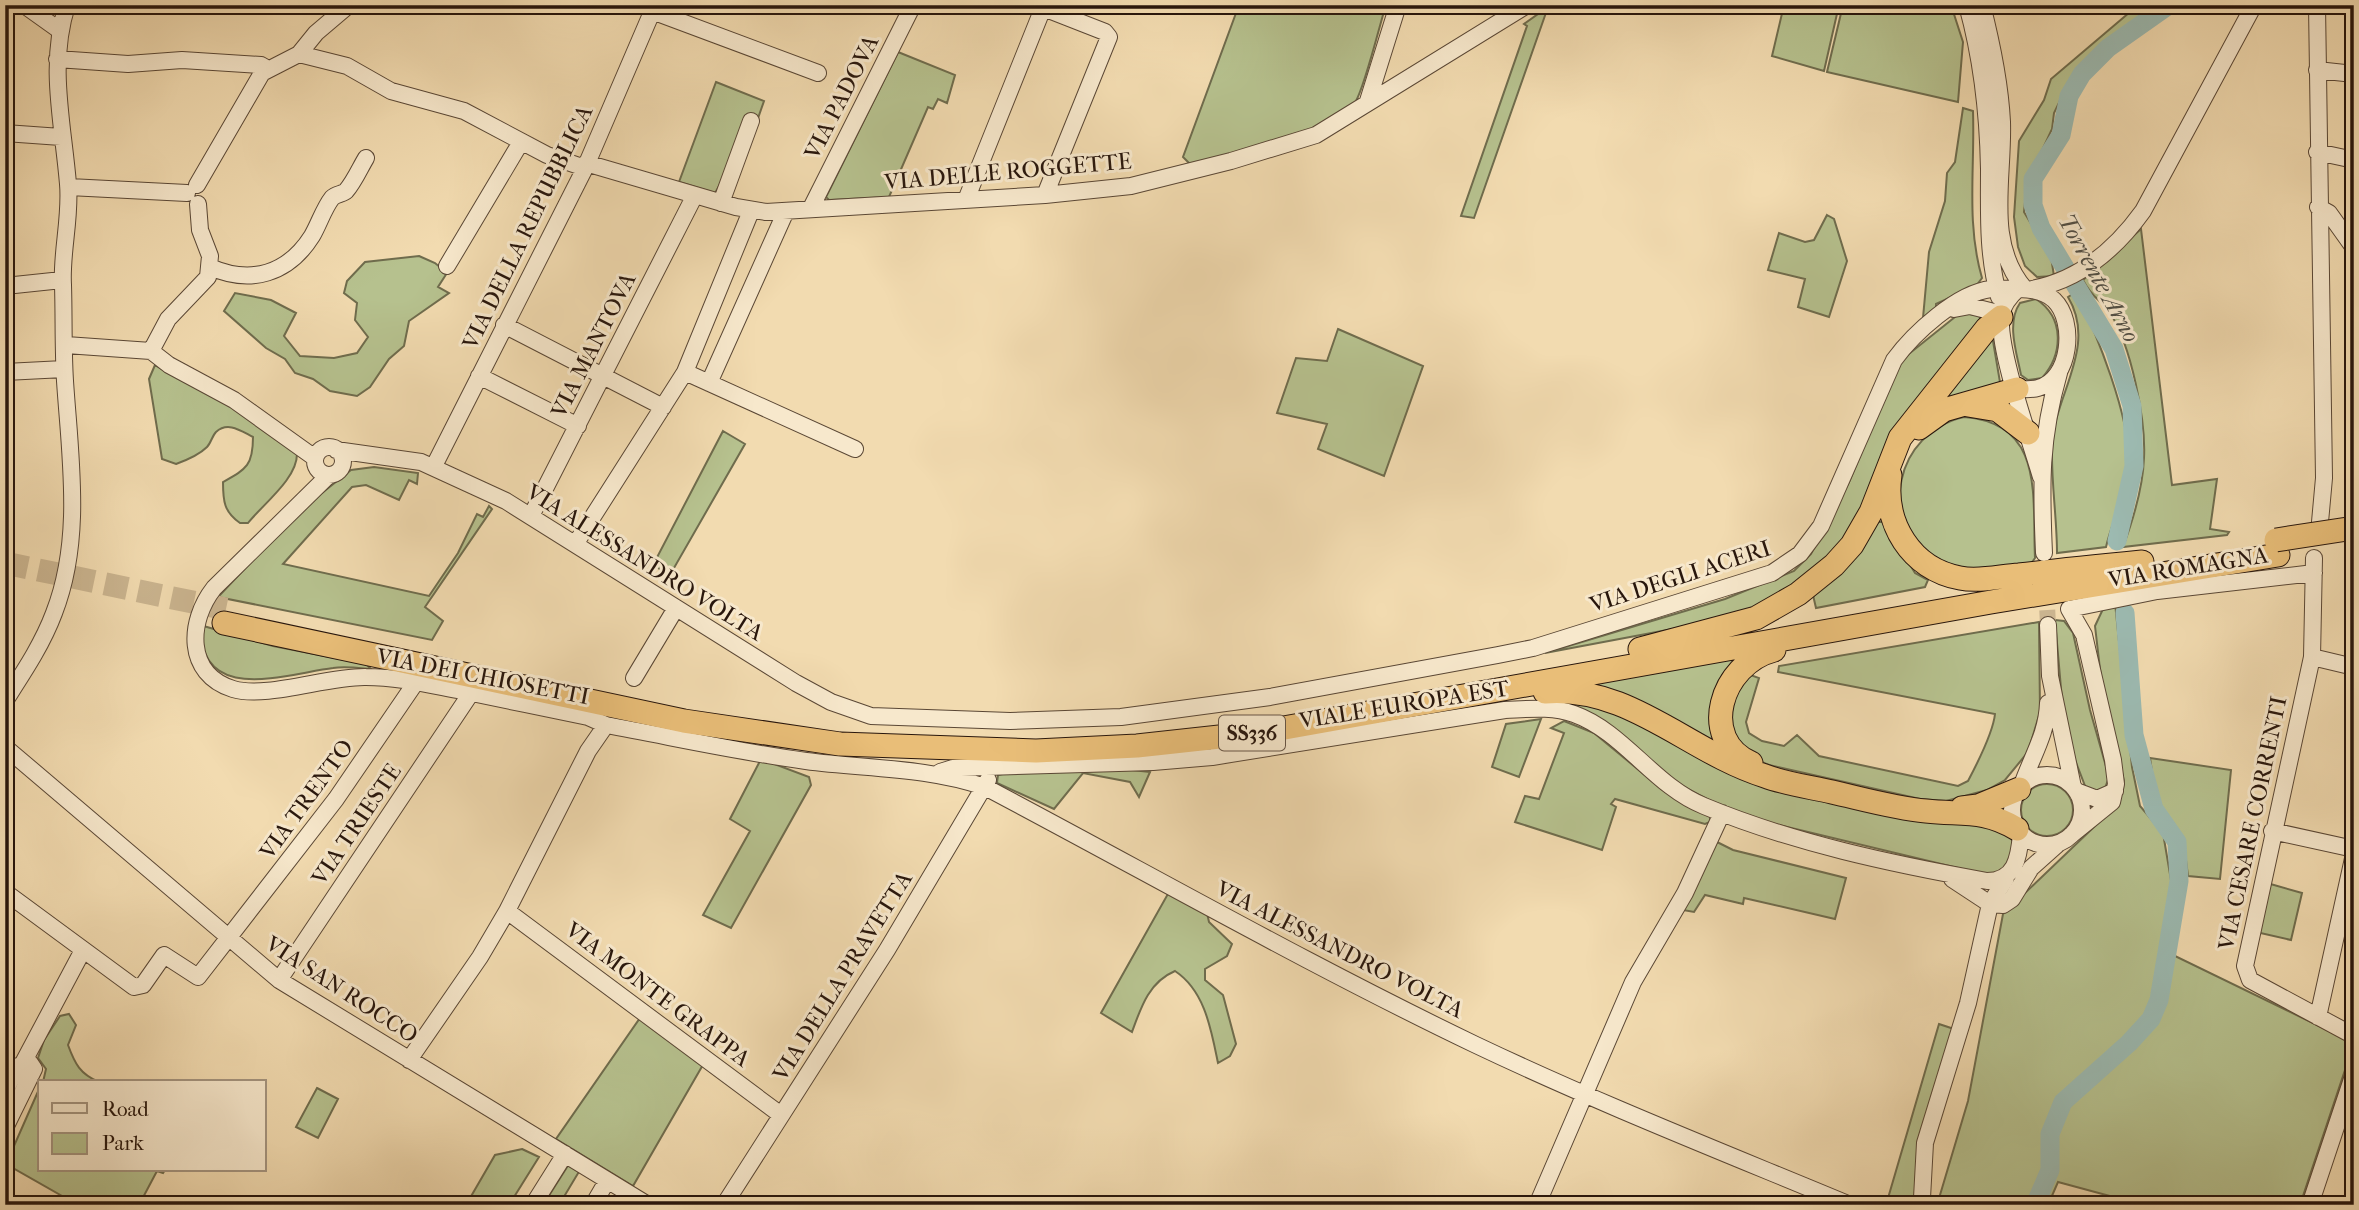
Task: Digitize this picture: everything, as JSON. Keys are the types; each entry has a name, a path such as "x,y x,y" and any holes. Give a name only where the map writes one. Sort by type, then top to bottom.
{"highway":[{"path":"1640,649 1756,618 1798,594 1833,565 1852,545 1871,512 1900,438 1995,315"},
{"path":"2017,389 1944,410 1924,423 1902,448 1890,475 1888,494 1892,518 1902,539 1916,556 1945,575 1964,579 2142,562"},
{"path":"1965,404 1998,410 2028,433"},
{"name":"SS336","path":"2354,528 2277,548 1907,618 1189,742 1036,751 893,748 788,738 684,721 225,616 712,712 843,730 981,737 1091,735 1253,718 2142,562 2277,548 2354,542"},
{"path":"1907,618 1763,653 1746,661 1724,693 1721,711 1723,730 1731,746 1744,760 1767,770 1896,799 1959,808 1978,806 2021,787"},
{"path":"1441,699 1550,691 1584,693 1621,702 1734,765 1766,777 1896,807 1981,813 1999,818 2019,832"}],"street":[{"path":"24,5 59,30"},
{"path":"5,701 35,655 55,612 68,558 73,463 64,369 66,345 62,281 69,187 61,137 57,59 59,30 67,5"},
{"path":"66,345 151,351 168,319 208,277 210,256 200,230 194,194 262,74 299,54 316,33 349,5"},
{"name":"VIA PADOVA","path":"811,208 913,5"},
{"path":"1368,101 1398,5"},
{"name":"VIA DELLE ROGGETTE","path":"299,54 346,66 391,91 464,111 521,142 585,166 751,211 786,211 1045,195 1131,186 1231,161 1316,135 1368,101 1420,73 1513,10 1527,5"},
{"path":"1966,5 1986,101 1987,222 1997,289 1995,315 2041,477"},
{"path":"1982,5 1995,55 2002,121 2001,242 2012,274 2025,289 2054,300 2063,314"},
{"path":"1974,294 2063,282 2084,270 2126,234 2143,211 2254,5"},
{"path":"2317,5 2317,152 2325,478 2319,522"},
{"path":"966,200 1040,7 1105,32 1109,37 1045,195"},
{"path":"654,8 817,74"},
{"name":"VIA DELLA REPUBBLICA","path":"434,466 585,166 654,8"},
{"path":"57,59 128,64 182,60 237,62 268,69"},
{"path":"2317,70 2354,74"},
{"path":"721,203 751,121"},
{"path":"5,133 61,137"},
{"path":"447,266 521,142"},
{"path":"2317,152 2354,160"},
{"path":"210,267 237,276 257,276 270,274 286,264 310,239 333,197 346,192 366,158"},
{"path":"69,187 194,194"},
{"name":"VIA MANTOVA","path":"531,516 695,195"},
{"path":"2318,207 2329,213 2354,248"},
{"path":"576,543 685,372 751,211"},
{"path":"709,383 786,211"},
{"path":"1974,294 1988,282 1992,269"},
{"path":"5,286 62,281"},
{"path":"2044,554 2041,477 2048,409 2068,335 2057,290 2063,282"},
{"path":"1995,315 2009,297 2025,289"},
{"name":"VIA DEGLI ACERI","path":"1533,648 1772,573 1800,554 1821,526 1894,360 1925,325 1974,294"},
{"path":"1948,310 1970,306 1995,315"},
{"path":"505,325 663,407"},
{"name":"VIA ALESSANDRO VOLTA","path":"151,351 169,365 234,400 277,432 327,461 390,457 434,466 531,516 812,692 871,716"},
{"path":"2017,389 2040,388 2051,381 2061,367"},
{"path":"5,372 64,369"},
{"path":"685,372 855,449"},
{"path":"479,376 578,426"},
{"name":"VIA DEI CHIOSETTI","path":"327,461 309,492 204,601 194,631 200,661 216,680 234,689 248,691 338,678 367,677 416,682 588,717 606,725 805,761"},
{"name":"VIA ROMAGNA","path":"2084,635 2069,609 2157,591 2314,565"},
{"name":"VIA CESARE CORRENTI","path":"2314,565 2312,657 2272,831 2245,966 2250,980 2354,1036"},
{"path":"1937,871 1964,884 1990,904 2008,903 2028,872 2065,839 2104,811 2115,791 2113,760 2084,635 2090,605"},
{"path":"634,678 676,608"},
{"path":"1918,1205 1922,1198 1925,1143 1968,1003 1990,904 2020,850 2019,832 2012,813 2021,787 2039,751 2048,720 2048,625"},
{"name":"VIALE EUROPA EST","path":"871,716 1010,721 1146,714 1270,697 1533,648"},
{"path":"2312,657 2354,667"},
{"path":"2019,832 2039,844 2065,839 2080,820 2082,810 2050,676"},
{"name":"VIA TRENTO","path":"83,950 137,988 143,985 164,955 198,977 230,940 337,799 416,682"},
{"name":"VIA TRIESTE","path":"279,980 471,693"},
{"name":"VIALE EUROPA EST","path":"938,773 953,768 1153,762 1212,757 1505,710 1540,708 1575,714 1609,735 1659,779 1700,805 1760,828 1937,871"},
{"name":"VIA DEI CHIOSETTI","path":"409,1060 480,957 507,911 588,751 606,725"},
{"name":"VIA SAN ROCCO","path":"5,747 279,980 648,1205"},
{"name":"VIA ALESSANDRO VOLTA","path":"805,761 938,773 985,787 1361,988 1583,1094 1850,1205"},
{"name":"VIA DELLA PRAVETTA","path":"724,1205 887,950 985,787 993,768"},
{"path":"2021,787 2042,775 2064,780 2075,789 2096,799 2115,791"},
{"path":"1537,1205 1633,982 1685,893 1722,813"},
{"path":"2272,831 2354,852 2318,1017"},
{"path":"1937,871 1987,881 2006,878"},
{"path":"5,892 83,950 23,1063 18,1066 5,1091"},
{"name":"VIA MONTE GRAPPA","path":"507,911 781,1115"},
{"path":"5,1128 34,1069 30,1063 23,1063"},
{"path":"2309,1205 2354,1073"},
{"path":"533,1205 565,1154"},
{"path":"593,1205 607,1181"}],"green space":[{"path":"1239,5 1385,8 1360,93 1345,112 1304,132 1191,165 1183,157"},
{"path":"1784,5 1839,5 1824,71 1772,56"},
{"path":"1843,5 1951,5 1963,42 1958,102 1827,72"},
{"path":"1548,7 1474,218 1461,216 1527,26 1524,24"},
{"path":"2130,12 2138,12 2140,18 2131,27 2110,37 2069,82 2054,113 2052,129 2027,183 2024,212 2051,257 2054,276 2037,277 2025,266 2018,247 2014,217 2019,141 2044,100 2051,79"},
{"path":"898,52 955,75 947,103 938,99 933,109 928,107 889,197 829,200 826,197"},
{"path":"716,82 764,101 757,121 715,193 679,182"},
{"path":"1963,108 1973,111 1974,237 1982,278 1976,286 1936,304 1936,309 1923,318 1929,252 1945,201 1947,173 1955,162"},
{"path":"1827,215 1834,219 1847,261 1829,317 1798,307 1805,279 1768,270 1779,233 1805,242 1814,240"},
{"path":"2141,229 2172,485 2217,479 2210,529 2229,532 2227,535 2123,547 2142,480 2144,442 2140,404 2131,363 2118,327 2107,308 2090,292 2083,280"},
{"path":"419,256 435,263 447,273 438,287 449,293 409,321 404,346 389,359 370,387 357,396 330,391 313,379 295,373 285,359 266,348 224,311 235,293 271,300 296,313 284,336 300,356 334,358 357,353 368,337 355,320 357,303 344,293 347,281 365,262"},
{"path":"2076,292 2102,352 2118,400 2128,444 2129,463 2126,484 2106,547 2057,553 2052,446 2054,427 2077,353 2076,316 2068,297"},
{"path":"2036,299 2052,316 2058,337 2049,368 2042,378 2028,380 2021,375 2013,329 2020,303"},
{"path":"1960,313 1978,315 1981,319 1879,476 1842,546 1785,596 1731,618 1545,653 1725,599 1794,571 1811,554 1849,482 1900,361"},
{"path":"1338,329 1423,366 1384,476 1318,449 1327,424 1277,413 1296,358 1327,361"},
{"path":"1990,341 1993,341 2001,388 1944,401"},
{"path":"155,365 230,406 297,454 296,463 285,482 248,523 240,523 228,510 224,500 223,482 247,466 252,454 253,437 225,427 216,432 207,447 193,457 176,464 162,459 149,379"},
{"path":"1964,417 1990,422 2009,433 2021,448 2029,466 2033,488 2035,558 2030,565 1981,570 1945,566 1916,544 1905,524 1900,502 1902,480 1909,459 1922,441 1941,426"},
{"path":"723,431 745,444 670,575 653,565"},
{"path":"374,467 418,473 417,484 409,480 399,500 366,485 352,487 283,564 429,596 458,553 477,514 483,517 489,506 492,509 425,607 443,621 432,640 218,597 319,490 322,493 351,470"},
{"path":"1876,522 1884,522 1915,573 1928,580 1925,587 1816,608 1813,595"},
{"path":"2115,603 2132,767 2140,806 2163,833 2172,886 2153,1001 2163,1003 2171,954 2354,1043 2300,1205 2143,1205 2058,1182 2048,1205 1942,1205 1940,1195 1968,1101 2003,914 2117,805 2124,781 2103,695 2095,626 2103,609"},
{"path":"2055,620 2064,621 2073,633 2090,710 2109,777 2104,791 2087,791 2065,734"},
{"path":"2039,622 2040,712 2028,752 2005,780 1987,790 1946,801 1920,799 1769,765 1750,757 1728,727 1731,697 1745,673 1759,678 1746,722 1749,733 1762,741 1784,746 1797,735 1819,756 1958,786 1968,781 1988,739 1995,714 1778,672 1779,666"},
{"path":"200,625 273,646 366,664 371,669 338,667 270,678 229,676 214,667 204,650"},
{"path":"1740,654 1722,675 1717,687 1725,753 1578,684"},
{"path":"1560,698 1605,705 1698,750 1987,820 2011,837 2015,850 2002,872 1987,875 1750,818 1700,796 1631,754 1563,707"},
{"path":"1541,719 1519,777 1492,767 1506,724"},
{"path":"1564,721 1594,733 1663,790 1710,817 1710,822 1705,824 1615,799 1611,804 1616,807 1602,850 1515,822 1525,796 1539,799 1564,733 1551,728"},
{"path":"2150,758 2231,770 2220,879 2188,876 2183,837 2157,805"},
{"path":"761,759 809,777 811,785 731,928 703,915 750,831 730,819"},
{"path":"1114,768 1150,772 1139,797 1130,782 1083,773 1054,809 997,783 998,775 1007,773"},
{"path":"2047,784 2057,786 2065,792 2071,800 2071,820 2065,828 2057,834 2047,836 2037,834 2029,828 2023,820 2021,810 2023,800 2029,792 2037,786"},
{"path":"1715,841 1733,850 1846,878 1835,919 1744,898 1743,904 1705,895 1694,912 1683,910"},
{"path":"2267,883 2302,893 2291,940 2256,932"},
{"path":"1169,892 1207,913 1209,922 1232,944 1227,956 1205,969 1205,980 1223,995 1236,1044 1230,1056 1218,1063 1200,1000 1185,979 1175,971 1152,989 1132,1032 1101,1013"},
{"path":"69,1014 76,1025 68,1045 79,1068 94,1080 43,1080 46,1069 38,1058 44,1040 60,1016"},
{"path":"640,1018 704,1063 633,1186 556,1139"},
{"path":"1939,1024 1954,1029 1915,1199 1910,1205 1886,1205"},
{"path":"317,1088 338,1099 318,1138 296,1127"},
{"path":"38,1092 38,1172 156,1172 139,1205 78,1205 6,1164"},
{"path":"522,1149 539,1157 509,1205 466,1205 495,1155"},
{"path":"569,1164 580,1170 559,1205 543,1205"}],"waterway":[{"name":"Torrente Arno","path":"2117,541 2134,466 2132,406 2114,349 2041,228 2033,205 2033,179 2061,135 2069,96 2082,74 2108,48 2169,5"},
{"name":"Torrente Arno","path":"2035,1205 2050,1170 2050,1134 2063,1102 2129,1043 2151,1019 2159,1000 2179,881 2177,842 2154,809 2134,735 2125,613"}],"tunnel":[{"path":"5,563 226,609"},
{"path":"2046,586 2048,625"}]}
